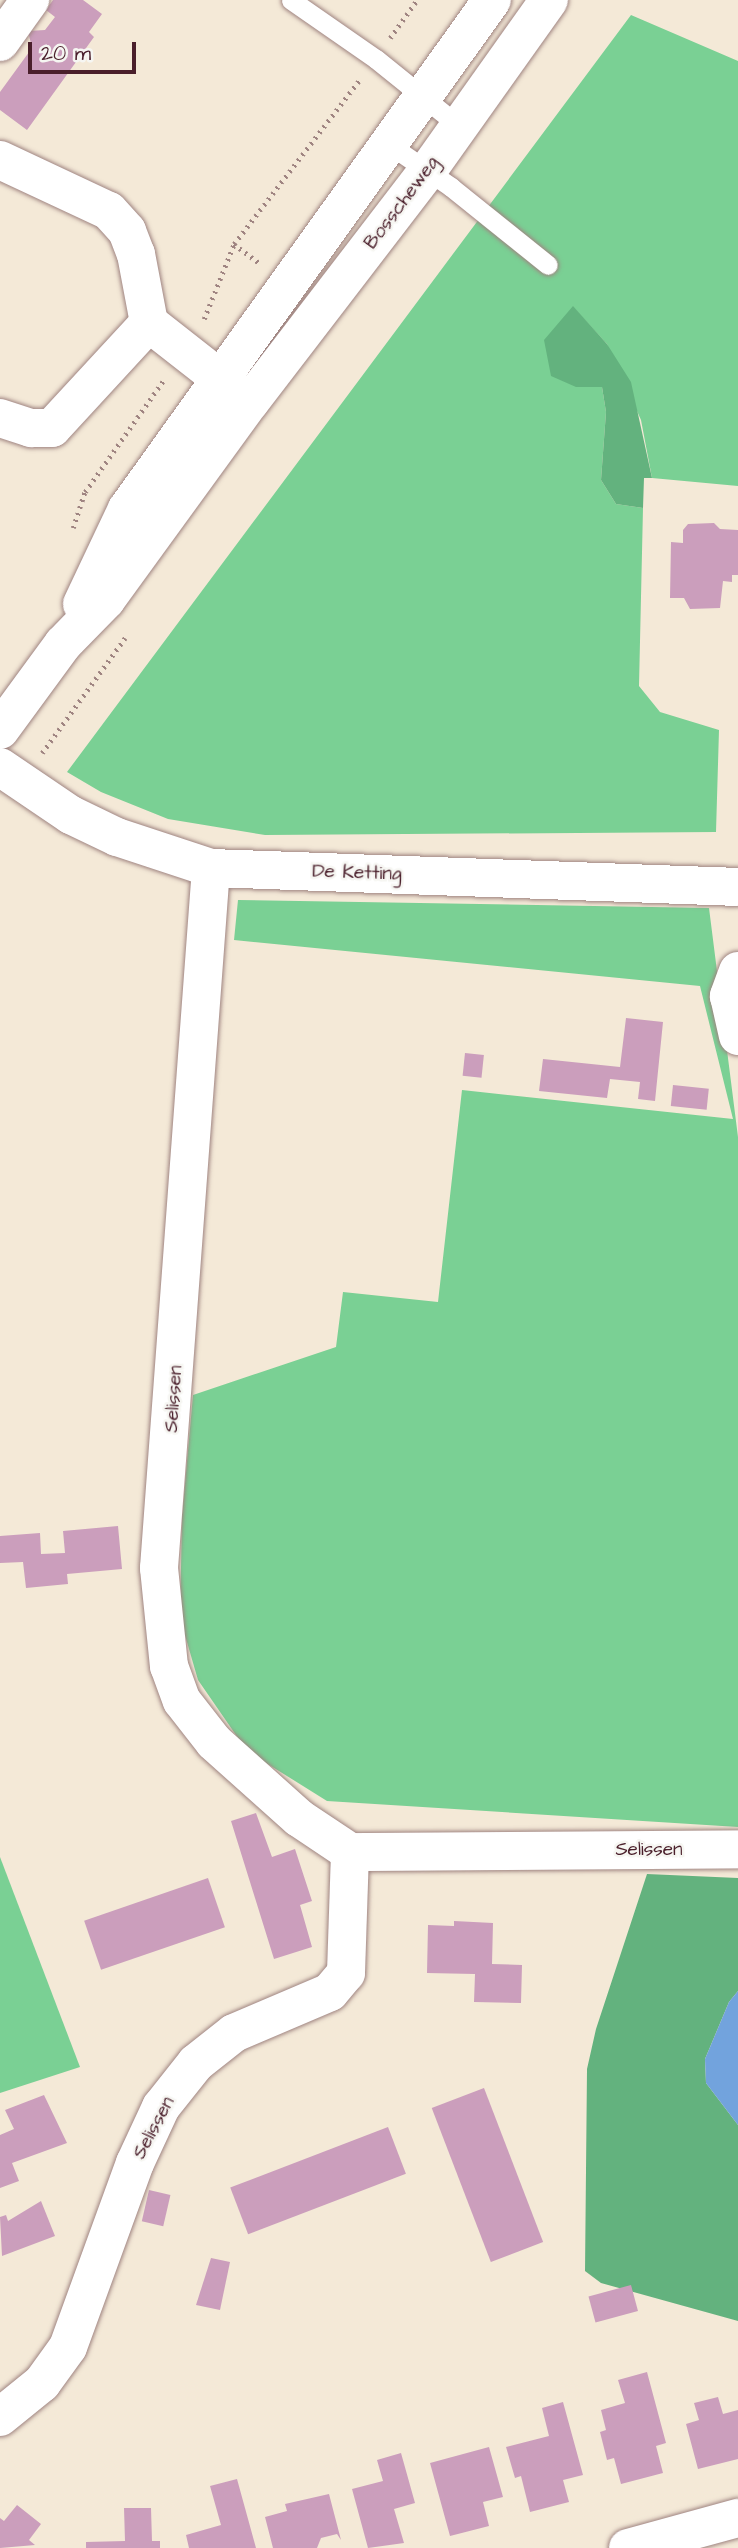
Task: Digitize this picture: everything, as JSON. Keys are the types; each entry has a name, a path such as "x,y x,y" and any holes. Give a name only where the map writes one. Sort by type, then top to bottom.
{"street":[{"path":"0,42 30,0"},
{"name":"Bosscheweg","path":"63,644 127,509 420,96 492,0"},
{"name":"Bosscheweg","path":"0,730 63,644 106,600 250,402 426,173 549,0"},
{"path":"0,160 109,211 127,231 135,254 149,323 250,402"},
{"path":"0,418 31,428 52,428 149,323"},
{"name":"De Ketting","path":"0,767 71,814 117,837 211,868 738,887"},
{"name":"Selissen","path":"211,868 159,1568 169,1666 182,1700 214,1742 299,1818 350,1852 738,1849"},
{"path":"738,971 729,996 738,1035"},
{"name":"Selissen","path":"0,2417 42,2383 68,2347 135,2163 162,2107 196,2063 234,2033 330,1992 346,1973 350,1852"},
{"path":"628,2548 738,2518"}],"lane":[{"path":"291,0 376,59 459,126"},
{"path":"387,143 426,173 451,187 548,265"}],"path":[{"path":"234,244 376,59 417,0"}],"green space":[{"path":"631,15 738,61 738,486 652,478 641,420 607,344 573,307 576,387 602,387 606,412 601,480 616,504 643,508 639,686 660,712 719,730 716,832 265,835 168,819 101,792 67,772"},
{"path":"573,306 607,344 631,382 652,478 644,478 643,508 616,504 601,480 606,412 602,387 576,387 551,376 544,340"},
{"path":"238,900 709,908 738,1137 738,1827 327,1801 247,1751 198,1680 180,1618 182,1517 193,1395 336,1347 343,1292 438,1302 462,1090 733,1119 700,986 234,940"},
{"path":"0,1857 80,2067 0,2093"},
{"path":"647,1874 738,1878 738,1991 729,2002 705,2059 706,2083 738,2125 738,2321 601,2283 585,2271 587,2069 596,2029"}],"water":[{"path":"738,1991 738,2125 706,2083 705,2059 729,2002"}],"building":[{"path":"53,0 83,0 102,14 89,32 94,37 27,130 0,110 0,92 32,48 28,31 45,30 55,17 46,10"},
{"path":"714,523 720,529 738,530 738,575 732,575 732,582 723,581 720,608 690,609 684,598 670,598 671,542 683,543 683,530 688,524"},
{"path":"626,1018 663,1022 655,1101 638,1099 640,1082 610,1079 607,1098 539,1091 543,1059 620,1067"},
{"path":"465,1053 484,1055 481,1078 463,1076"},
{"path":"673,1085 709,1089 707,1110 671,1106"},
{"path":"118,1526 122,1569 67,1574 68,1584 26,1588 23,1562 0,1563 0,1536 40,1533 41,1554 65,1553 63,1531"},
{"path":"256,1813 272,1857 295,1849 312,1901 300,1905 312,1947 274,1959 231,1821"},
{"path":"208,1878 225,1927 101,1970 84,1921"},
{"path":"454,1921 493,1923 492,1964 522,1965 521,2003 474,2002 475,1974 427,1973 428,1925 454,1926"},
{"path":"484,2088 543,2242 491,2262 432,2108"},
{"path":"44,2095 67,2143 12,2163 19,2181 0,2188 0,2135 14,2129 5,2110"},
{"path":"388,2127 406,2174 248,2234 230,2188"},
{"path":"149,2190 170,2195 163,2226 142,2221"},
{"path":"41,2201 55,2236 2,2256 0,2217 6,2215 8,2221"},
{"path":"211,2258 230,2262 220,2310 196,2305"},
{"path":"631,2285 638,2311 595,2322 588,2296"},
{"path":"647,2372 666,2443 656,2446 663,2473 621,2484 614,2458 607,2460 600,2432 606,2430 601,2410 625,2403 618,2380"},
{"path":"718,2397 723,2414 738,2410 738,2459 698,2469 686,2424 699,2420 694,2403"},
{"path":"563,2402 583,2475 563,2480 569,2502 530,2512 521,2476 515,2478 506,2447 549,2436 542,2408"},
{"path":"489,2447 503,2497 483,2502 489,2526 450,2536 430,2463"},
{"path":"401,2453 415,2503 394,2509 404,2543 368,2548 352,2489 383,2481 377,2460"},
{"path":"237,2479 256,2548 189,2548 186,2535 221,2525 210,2486"},
{"path":"329,2494 341,2540 337,2534 321,2538 317,2548 273,2548 265,2517 287,2511 285,2504"},
{"path":"17,2505 41,2524 29,2540 35,2545 0,2548 0,2518 4,2521"},
{"path":"124,2508 151,2508 152,2541 160,2541 160,2548 86,2548 86,2542 125,2541"}]}
